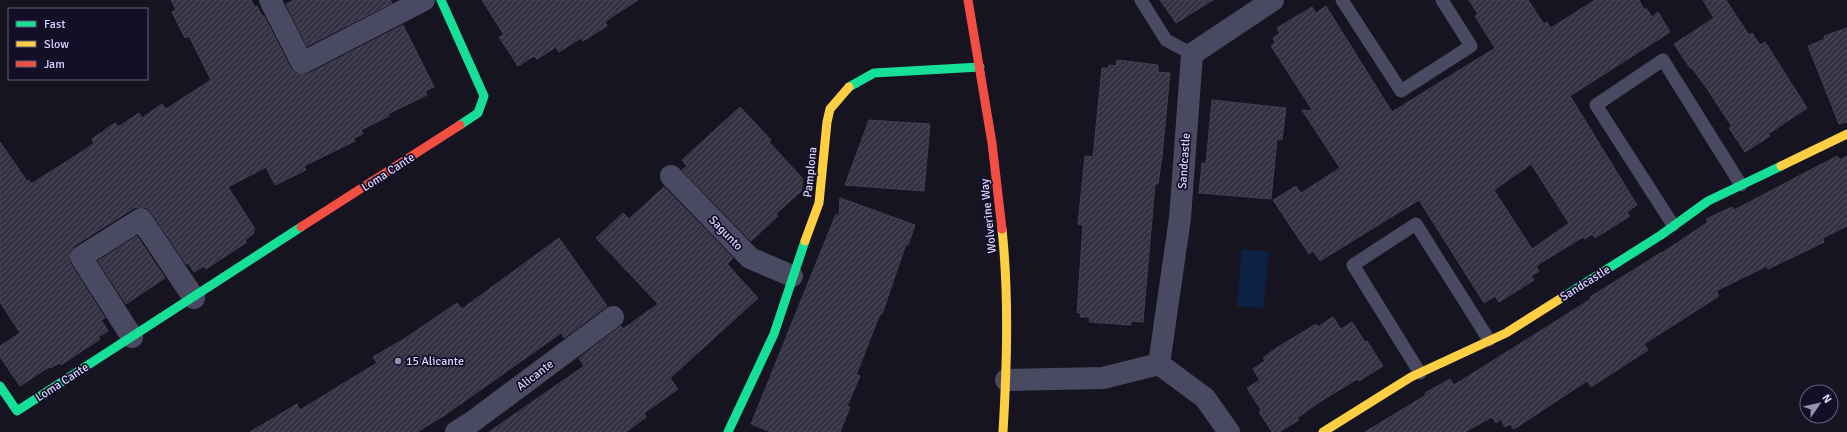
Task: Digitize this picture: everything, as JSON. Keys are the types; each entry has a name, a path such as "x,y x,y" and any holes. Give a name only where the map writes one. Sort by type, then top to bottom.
{"street":[{"path":"270,0 302,63 424,0"},
{"name":"Loma Cante","path":"0,386 17,411 478,113 484,96 441,0"},
{"name":"Wolverine Way","path":"968,0 992,143 1006,269 1006,380 1003,432"},
{"path":"1192,54 1273,0"},
{"name":"Sandcastle","path":"1158,364 1180,218 1192,54"},
{"name":"Pamplona","path":"728,432 774,334 792,276 819,203 827,122 830,109 847,88 874,73 980,68"},
{"name":"Sandcastle","path":"1323,432 1411,377 1506,333 1708,201 1847,134"},
{"name":"Sagunto","path":"671,176 750,258 792,276"},
{"path":"132,337 81,257 141,219 194,298"},
{"name":"Alicante","path":"469,429 613,317"},
{"path":"1006,380 1103,378 1158,364 1205,398 1229,432"}],"lane":[{"path":"1141,0 1166,40 1192,54"},
{"path":"1342,0 1401,91 1471,46 1442,0"},
{"path":"1673,225 1596,105 1663,60 1741,185"},
{"path":"1420,373 1353,265 1416,224 1490,340"}],"water":[{"path":"1242,249 1269,252 1263,308 1237,306"}],"building":[{"path":"171,0 251,0 255,7 257,6 262,16 264,16 291,69 295,73 301,75 308,74 403,25 434,87 425,91 427,95 388,114 389,116 361,130 363,134 354,138 355,141 304,166 306,170 275,185 266,167 228,187 255,229 253,231 254,233 245,240 247,242 206,269 204,266 194,272 188,263 186,264 147,208 134,208 74,246 70,252 70,263 105,318 101,320 108,331 98,337 100,339 61,365 60,363 50,368 49,367 20,386 0,357 0,346 20,333 0,302 0,142 27,181 29,180 31,184 86,149 94,143 92,139 115,123 118,127 139,113 142,118 162,104 166,109 211,80 189,36 185,38 172,12 176,10"},
{"path":"294,0 390,0 392,3 307,46 286,4"},
{"path":"482,0 638,0 605,22 607,26 583,41 581,38 559,52 556,47 537,59 534,56 518,66 499,37 504,35"},
{"path":"1160,0 1213,0 1176,23"},
{"path":"1469,0 1528,0 1544,24 1547,22 1551,28 1595,0 1639,0 1644,10 1646,8 1652,17 1658,12 1670,32 1570,96 1637,205 1627,212 1630,216 1595,238 1592,234 1585,239 1583,237 1536,266 1539,271 1531,276 1534,280 1499,302 1495,296 1484,303 1419,200 1320,261 1313,251 1309,254 1273,200 1296,186 1301,193 1340,168 1302,110 1313,111 1271,46 1275,43 1273,38 1280,33 1277,28 1312,7 1316,13 1326,6 1392,112 1495,48 1475,16 1478,14","holes":["1531,164 1569,223 1532,249 1494,190"]},
{"path":"1703,0 1726,0 1749,35 1752,33 1760,45 1765,42 1807,108 1768,134 1770,136 1745,152 1729,128 1732,127 1706,87 1692,68 1690,68 1674,44 1714,18"},
{"path":"1847,28 1847,122 1839,124 1808,46 1825,39 1824,36"},
{"path":"1117,60 1158,65 1158,72 1170,73 1162,157 1158,184 1155,184 1143,322 1131,321 1131,325 1089,322 1090,317 1080,317 1081,313 1077,313 1083,225 1078,224 1085,156 1093,157 1102,68 1109,68 1109,65 1116,66"},
{"path":"1212,100 1286,108 1282,140 1277,139 1271,199 1199,193 1202,163 1206,163"},
{"path":"740,107 771,140 769,142 803,179 801,191 776,214 778,216 751,241 682,170 687,166 682,160"},
{"path":"869,120 930,124 924,191 845,185"},
{"path":"1837,156 1840,160 1847,156 1847,226 1823,238 1824,242 1812,248 1768,269 1767,266 1716,291 1719,296 1644,344 1648,350 1591,387 1587,381 1514,429 1510,424 1505,427 1501,419 1496,423 1492,417 1465,432 1365,432 1426,395 1425,393 1450,379 1454,385 1591,299 1590,297 1662,253 1708,222 1706,219 1732,207 1734,210"},
{"path":"664,187 733,258 727,264 758,298 670,378 678,389 644,413 646,417 626,432 489,432 584,366 579,358 621,326 623,329 658,304 596,238 623,213 629,219"},
{"path":"840,198 915,225 908,245 906,244 882,314 880,314 856,375 860,376 847,406 850,407 840,432 771,432 751,424 836,214 839,217"},
{"path":"137,236 165,278 126,304 98,261"},
{"path":"559,238 607,306 564,338 561,333 445,415 417,432 250,432 297,404 300,410 377,363 373,357 404,339 457,303 462,309"},
{"path":"1333,317 1341,329 1352,322 1365,342 1367,341 1383,366 1359,381 1357,379 1318,403 1297,418 1299,420 1279,432 1272,432 1259,412 1261,410 1247,388 1260,380 1253,369 1265,361 1263,358 1275,349 1316,324 1318,327"}],"traffic: fast":[{"path":"441,0 484,96 478,113 460,125"},
{"path":"849,87 874,73 980,67"},
{"path":"1563,297 1661,235 1708,201 1781,166"},
{"path":"0,386 17,411 301,227"},
{"path":"728,432 774,334 805,241"}],"traffic: slow":[{"path":"805,241 819,203 827,122 830,109 849,87"},
{"path":"1781,166 1847,134"},
{"path":"1002,229 1006,279 1007,330 1003,432"},
{"path":"1323,432 1411,377 1506,333 1563,297"}],"traffic: jam":[{"path":"968,0 992,143 1002,229"},
{"path":"301,227 460,125"}],"place":[{"name":"15 Alicante","path":"398,361"}]}
